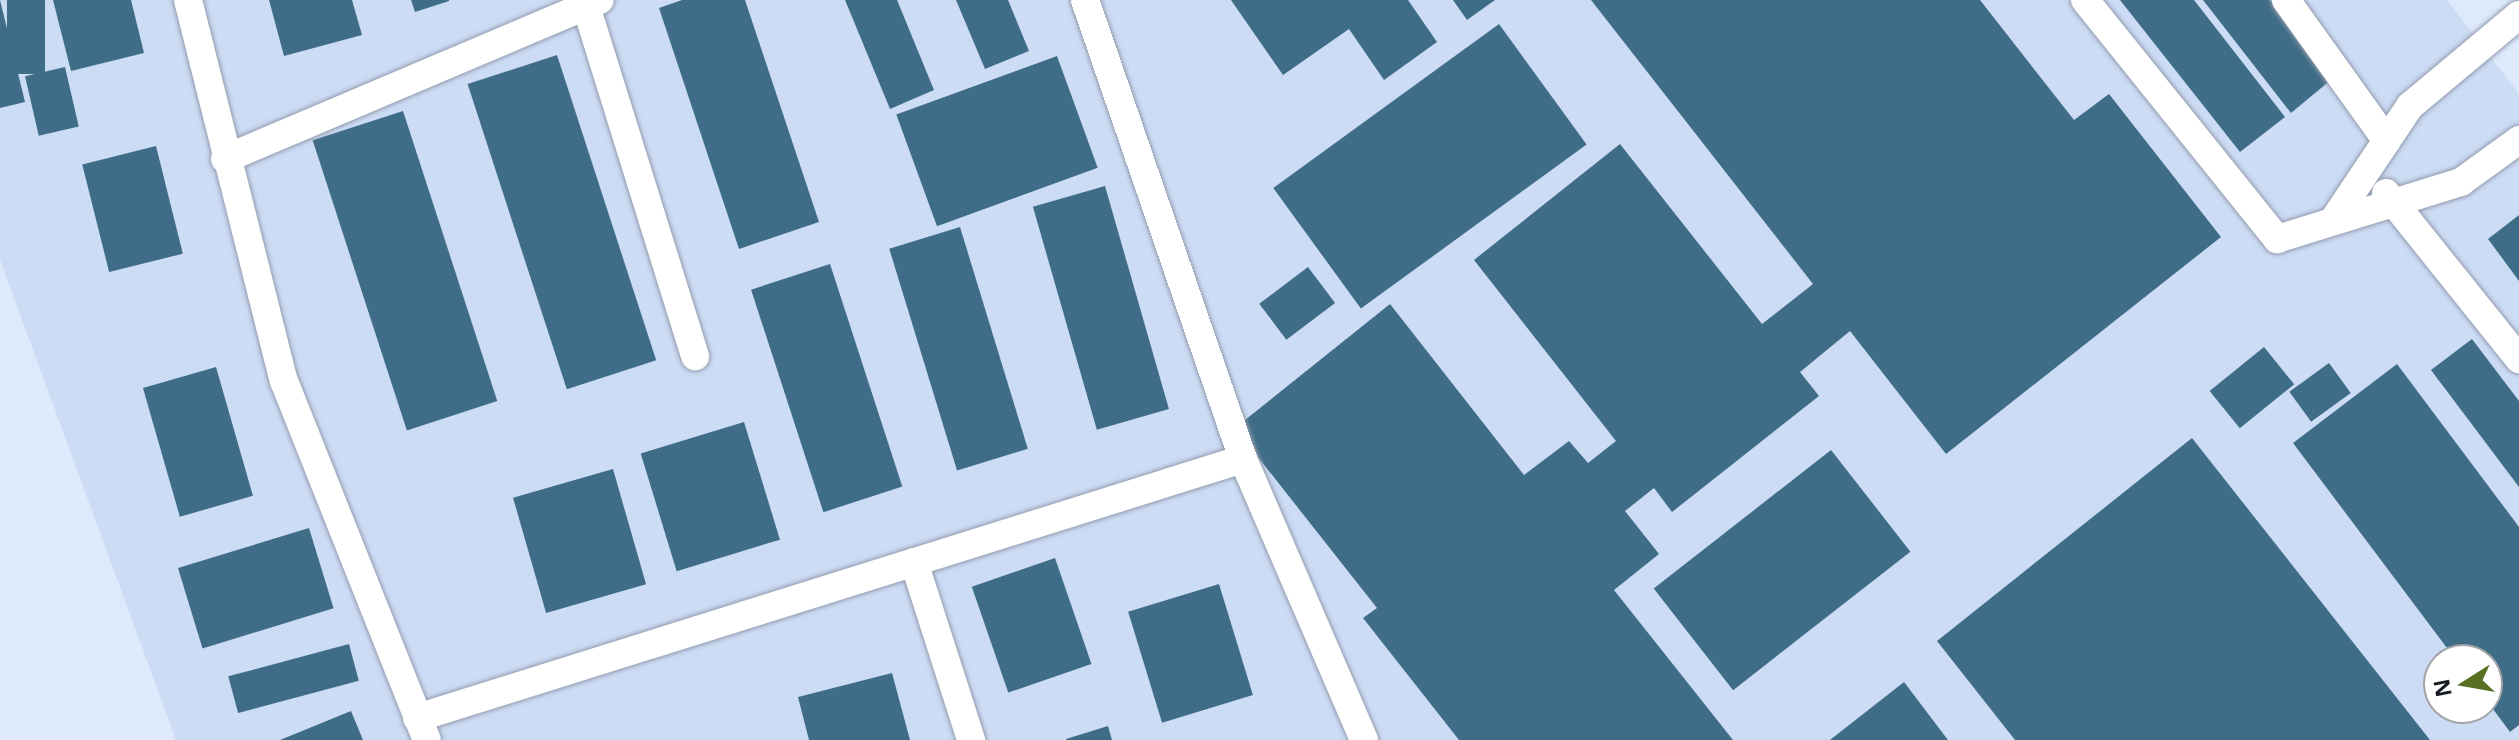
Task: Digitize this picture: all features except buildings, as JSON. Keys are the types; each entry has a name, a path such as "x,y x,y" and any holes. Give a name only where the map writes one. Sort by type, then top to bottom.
{"lane":[{"path":"188,0 225,159 284,381 422,729 914,562 1243,459"},
{"path":"1085,0 1243,459 1364,740"},
{"path":"2085,0 2277,239 2300,235 2335,218 2398,205 2461,182 2519,140"},
{"path":"2286,0 2387,141"},
{"path":"225,159 593,3 695,356"},
{"path":"2335,218 2410,106 2519,15"},
{"path":"2367,171 2398,205 2519,359"},
{"path":"914,562 971,740"}],"shaded area":[{"path":"0,0 2447,0 2519,94 2519,740 176,740 0,260"}]}
